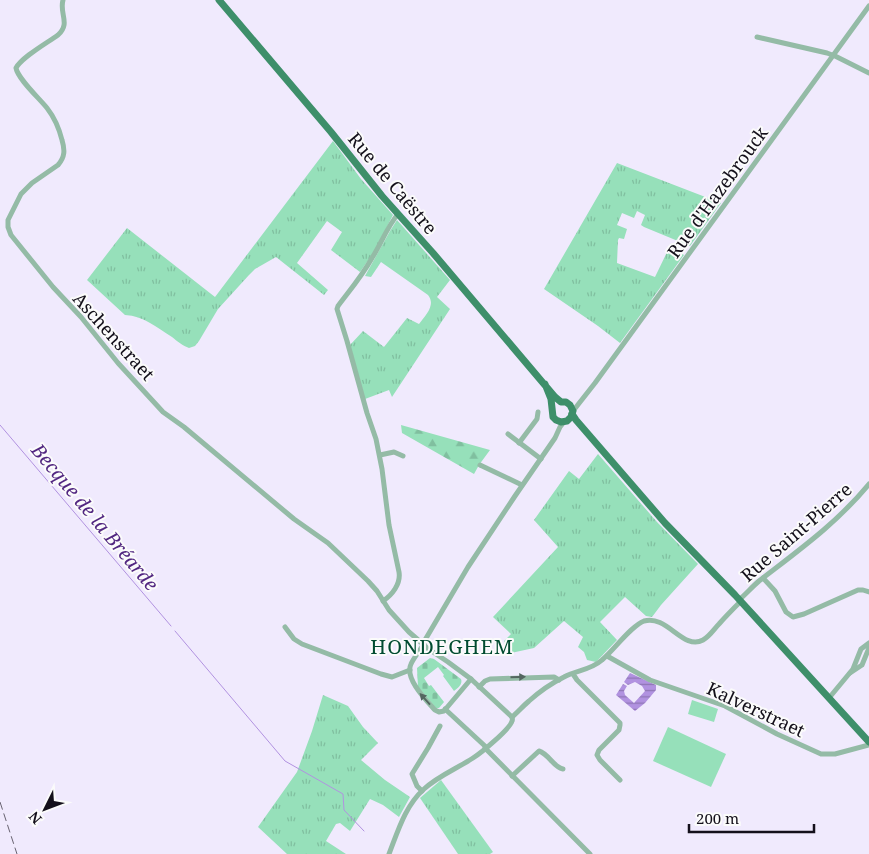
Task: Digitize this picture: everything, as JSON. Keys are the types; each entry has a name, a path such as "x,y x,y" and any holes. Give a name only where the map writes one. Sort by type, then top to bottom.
{"main road":[{"name":"Rue de Caëstre","path":"219,0 331,132 370,182 561,402"},
{"name":"Rue de Caëstre","path":"544,384 550,396 553,413"},
{"path":"584,428 575,423 558,421 553,413 556,404 566,402 576,420 584,428 665,523 741,602 755,622 790,660 808,675 869,743"},
{"path":"565,422 570,418 572,410"}],"street":[{"name":"Aschenstraet","path":"64,0 62,9 65,22 63,30 16,67 19,76 53,116 61,136 64,155 58,165 29,185 21,194 9,218 8,227 10,233 118,363 164,412 294,519 328,542 377,591 387,608 407,630 427,648 470,679 512,717"},
{"name":"Rue d'Hazebrouck","path":"572,410 576,402 586,394 869,6"},
{"path":"758,37 815,50 833,56 869,73"},
{"path":"383,601 396,587 400,575 389,525 380,455 337,309 368,265 398,214"},
{"path":"519,443 537,419 538,412"},
{"path":"552,442 556,428 553,413"},
{"path":"470,679 445,709 438,712 416,688 410,670 411,663 424,645 462,577 565,422"},
{"path":"508,434 541,459"},
{"path":"380,455 394,452 403,456"},
{"path":"480,465 522,486"},
{"name":"Rue Saint-Pierre","path":"389,854 405,816 422,791 439,777 473,758 486,748 506,729 512,721 512,717 531,699 559,680 593,667 607,656 636,626 648,620 655,620 664,624 689,641 701,641 712,632 763,578 835,520 869,484"},
{"path":"763,578 775,591 786,612 792,617 804,614 858,590 869,592"},
{"path":"285,627 294,639 302,644 381,674 392,677 410,670"},
{"path":"829,698 850,673 860,651 869,643"},
{"path":"850,673 862,665 869,648"},
{"name":"Kalverstraet","path":"607,656 650,680 725,706 777,734 821,754 835,754 869,743"},
{"path":"573,674 620,724 619,730 599,750 597,755 620,780"},
{"path":"479,687 490,678 556,677 559,680"},
{"path":"445,709 590,854"},
{"path":"422,791 412,778 412,773 440,726"},
{"path":"512,776 539,751 543,752 558,767 563,769"}],"green space":[{"path":"333,141 361,179 393,215 374,252 360,272 331,250 342,232 327,221 297,263 328,290 324,295 276,257 255,269 249,275 218,309 195,346 189,348 150,323 138,317 125,315 87,280 127,228 215,297"},
{"path":"617,163 721,203 690,246 644,227 641,225 645,215 637,211 634,218 622,213 617,225 627,229 624,239 619,238 618,240 617,263 655,277 670,246 684,255 620,343 544,289"},
{"path":"397,220 450,280 437,297 450,309 392,397 389,390 365,399 350,345 363,331 384,347 407,318 419,324 431,306 428,295 381,262 371,277 365,276"},
{"path":"401,425 490,450 474,474 402,433"},
{"path":"598,454 657,522 698,564 652,617 646,616 625,597 600,622 617,640 596,662 587,660 584,652 578,647 583,637 564,621 534,648 511,653 504,641 511,634 493,617 558,547 534,520 569,471 579,479"},
{"path":"430,658 461,679 460,686 454,691 438,667 424,678 444,702 439,708 436,708 418,687 417,668"},
{"path":"323,695 348,706 363,727 378,743 361,760 410,797 399,817 383,805 370,799 350,831 340,823 336,824 326,841 346,854 287,854 258,827 297,772"},
{"path":"692,700 718,709 714,722 688,714"},
{"path":"668,727 726,754 711,787 653,761"},
{"path":"441,780 493,852 490,854 458,854 420,798"}],"shaded area":[{"path":"630,673 656,685 656,690 635,711 616,695 623,684 627,686 624,691 625,695 634,703 645,691 642,686 635,682 628,685 624,682"}],"waterway":[{"name":"Becque de la Bréarde","path":"0,425 171,626"},
{"name":"Becque de la Bréarde","path":"175,631 285,761 343,794 344,810 364,831"}],"railway":[{"path":"0,802 17,854"}],"district":[{"name":"HONDEGHEM","path":"442,646"}]}
